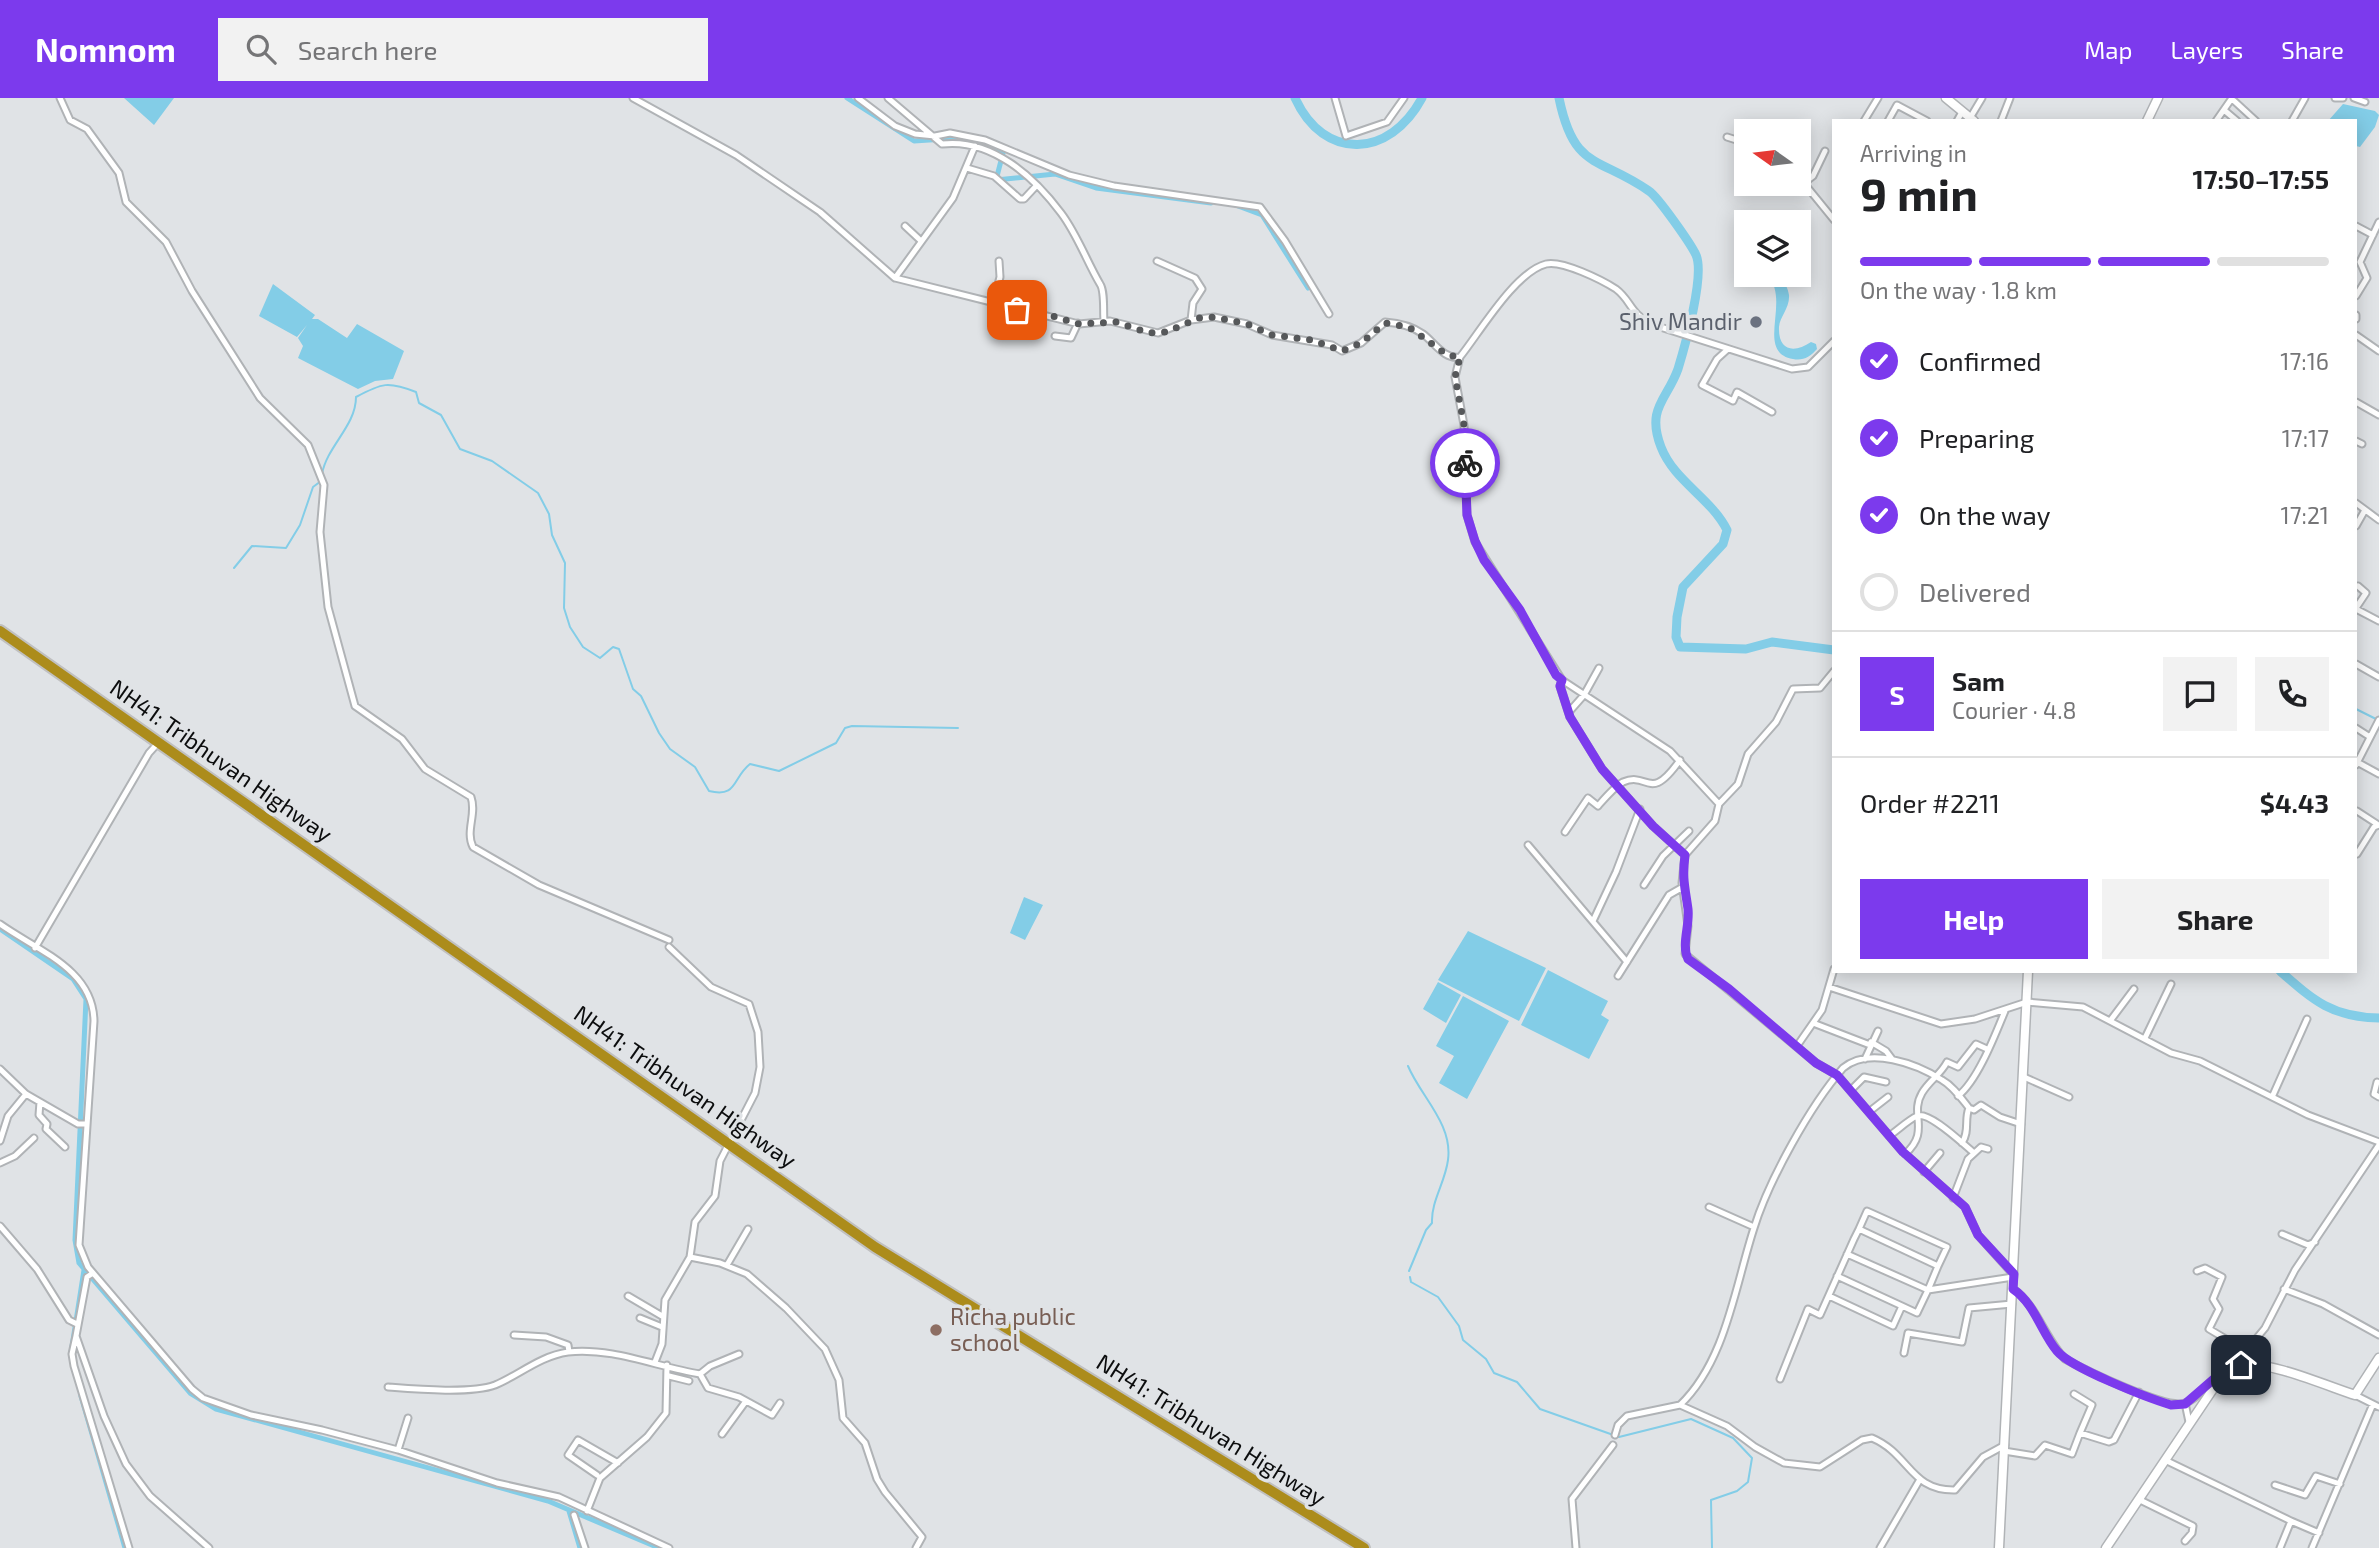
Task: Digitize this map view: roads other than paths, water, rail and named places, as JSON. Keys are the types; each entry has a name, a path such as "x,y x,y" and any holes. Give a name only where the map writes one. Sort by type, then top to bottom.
{"highway":[{"name":"NH41: Tribhuvan Highway","path":"0,631 875,1247 1364,1548"}],"main road":[{"path":"1946,98 1969,117"},
{"path":"2148,119 2158,98"},
{"path":"1999,1548 2028,973"},
{"path":"2106,1548 2213,1389 2230,1372 2241,1365 2279,1370 2355,1395 2379,1358"}],"street":[{"path":"60,98 70,120 87,129 119,173 126,202 155,228 172,251 191,290 260,398 308,445 324,485 320,532 328,607 355,706 402,740 425,769 471,797 474,813 469,834 472,847 539,885 669,944 699,978 711,987 749,1004 754,1013 759,1043 755,1093 720,1161 715,1196 695,1222 690,1257 665,1300 662,1344 655,1362"},
{"path":"633,98 736,155 820,212 895,278 929,284 993,304 1078,323 1104,321 1158,333 1191,320 1214,317 1272,335 1312,340 1342,351 1361,343 1385,323 1395,323 1422,334 1447,355 1460,357"},
{"path":"858,98 895,127 915,134 934,136 950,133 985,140 1069,175 1114,186 1235,201 1260,207 1285,241 1329,313"},
{"path":"888,98 942,144 975,146 1022,170 1037,185 1062,214 1101,284 1104,321"},
{"path":"1335,98 1346,136 1387,122 1404,98"},
{"path":"1865,119 1878,98"},
{"path":"1969,117 1982,98"},
{"path":"2002,119 2010,98"},
{"path":"2217,119 2232,98 2254,119"},
{"path":"2293,119 2305,98"},
{"path":"2335,98 2343,98"},
{"path":"2354,98 2365,102"},
{"path":"1889,119 1897,105 1923,119"},
{"path":"2224,110 2235,119"},
{"path":"1727,136 1734,139"},
{"path":"895,278 953,198 975,146"},
{"path":"1811,178 1825,151"},
{"path":"967,168 994,176 1020,199 1024,199 1037,185"},
{"path":"1811,192 1832,218"},
{"path":"2357,294 2367,278 2358,262 2379,222"},
{"path":"905,226 920,240"},
{"path":"2357,227 2373,235"},
{"path":"993,304 1000,277 999,261"},
{"path":"1157,261 1195,278 1202,289 1193,303 1191,320"},
{"path":"1719,804 1715,803 1680,760 1556,675 1520,610 1484,560 1470,529 1464,425 1455,377 1460,357 1506,295 1531,271 1544,264 1554,263 1586,274 1615,289 1634,314 1654,325 1799,370 1808,367 1832,343"},
{"path":"1055,336 1071,338 1078,323"},
{"path":"2357,336 2379,351"},
{"path":"1728,349 1717,359 1702,385 1732,401 1737,392 1772,412"},
{"path":"2358,403 2379,415"},
{"path":"2357,504 2379,520"},
{"path":"2357,524 2365,510"},
{"path":"2357,607 2366,593 2358,586"},
{"path":"2357,610 2379,621"},
{"path":"2357,665 2379,677"},
{"path":"1569,712 1584,695 1599,668"},
{"path":"1832,673 1820,688 1793,689 1776,722 1748,754 1738,784 1719,804 1716,821 1685,855 1683,887 1688,910 1685,946 1688,959 1852,1089 1905,1154 1970,1213 1978,1235 2013,1275"},
{"path":"1562,680 1560,686 1569,712 1602,769 1685,855"},
{"path":"2357,761 2379,720"},
{"path":"2357,730 2370,737"},
{"path":"35,948 149,753 159,742"},
{"path":"1565,832 1588,798 1598,806 1625,781 1638,780 1647,785 1656,785 1669,775 1680,760"},
{"path":"2357,763 2379,774"},
{"path":"1593,921 1616,872 1640,809"},
{"path":"2357,811 2378,824 2357,854"},
{"path":"1644,885 1663,856 1689,831"},
{"path":"1528,845 1627,962"},
{"path":"1618,976 1669,895 1683,887"},
{"path":"0,924 79,978 92,1000 94,1021 79,1245 93,1273 192,1389 203,1398 251,1415 398,1450 497,1483 559,1497 669,1548"},
{"path":"1797,1046 1822,1010 1833,973"},
{"path":"2145,1038 2171,984"},
{"path":"1829,987 1941,1024 2005,1010 2027,1002 2083,1007 2171,1053 2200,1061 2245,1085 2273,1095 2308,1115 2379,1143 2284,1289 2260,1336 2246,1351 2241,1365"},
{"path":"2110,1021 2134,989"},
{"path":"1958,1096 1965,1090 2005,1010"},
{"path":"2273,1095 2307,1019"},
{"path":"1813,1023 1871,1044 1886,1051 1892,1059"},
{"path":"1865,1059 1878,1031"},
{"path":"1905,1154 1913,1147 1921,1128 1917,1116 1921,1094 1947,1062 1958,1067 1976,1044 1987,1049"},
{"path":"1615,1434 1618,1425 1627,1416 1680,1405 1693,1392 1713,1357 1754,1227 1780,1167 1837,1075 1851,1061 1892,1059 1937,1077 1953,1088 1969,1108 1974,1110 1981,1105 2000,1117 2021,1124"},
{"path":"0,1069 26,1094 78,1125 87,1124"},
{"path":"1852,1089 1864,1077 1886,1083"},
{"path":"2024,1077 2069,1097"},
{"path":"2377,1082 2374,1094 2379,1097"},
{"path":"0,1141 8,1116 26,1094"},
{"path":"1870,1111 1888,1097"},
{"path":"40,1102 39,1115 47,1124 46,1129 65,1147"},
{"path":"1962,1143 1968,1129 1966,1115 1969,1108"},
{"path":"1889,1136 1917,1116 1934,1118 1973,1152"},
{"path":"0,1163 15,1156 34,1138"},
{"path":"1953,1198 1973,1152 1981,1147 1988,1149"},
{"path":"1924,1172 1940,1153"},
{"path":"1709,1207 1754,1227"},
{"path":"1780,1379 1808,1309 1820,1315 1837,1276 1867,1211 1947,1247 1917,1313 1837,1276"},
{"path":"0,1226 37,1269 75,1323"},
{"path":"727,1265 748,1229"},
{"path":"1859,1229 1938,1266"},
{"path":"2282,1234 2308,1245 2315,1242"},
{"path":"1847,1254 1928,1290 2013,1275"},
{"path":"690,1257 727,1265 760,1284 806,1327 825,1349 839,1380 844,1418 864,1443 877,1479 885,1492 922,1537 916,1548"},
{"path":"2197,1271 2205,1268 2222,1277 2213,1299 2219,1309 2210,1329 2246,1351"},
{"path":"93,1273 87,1277 75,1323 76,1336 104,1416 126,1464 150,1496 209,1548"},
{"path":"2013,1289 2022,1295 2056,1350 2065,1359 2171,1405 2185,1404 2215,1378 2230,1372"},
{"path":"2284,1289 2323,1304 2379,1335"},
{"path":"628,1296 662,1316"},
{"path":"1829,1296 1893,1326 1902,1306"},
{"path":"1904,1353 1908,1333 1962,1342 1969,1308 2012,1304"},
{"path":"640,1318 663,1327"},
{"path":"514,1335 546,1337 568,1345 569,1352"},
{"path":"76,1336 73,1345 74,1366 129,1548"},
{"path":"388,1387 427,1390 485,1387 524,1368 569,1352 655,1362 700,1374 708,1388 746,1401 772,1415 780,1403"},
{"path":"700,1374 710,1366 739,1354"},
{"path":"587,1511 600,1478 660,1423 666,1413 669,1376 667,1365"},
{"path":"669,1376 689,1381"},
{"path":"2080,1433 2109,1442 2114,1440 2139,1392"},
{"path":"1680,1405 1727,1426 1774,1458 1812,1468 1820,1467 1861,1440 1872,1438 1901,1457 1919,1481 1939,1490 1955,1490 1983,1457 2004,1448 2035,1456 2045,1445 2072,1454 2092,1405 2074,1394"},
{"path":"2312,1548 2376,1406 2355,1395"},
{"path":"722,1434 746,1401"},
{"path":"2185,1404 2189,1426"},
{"path":"398,1450 408,1418"},
{"path":"597,1475 568,1455 578,1440 618,1464"},
{"path":"1576,1548 1572,1499 1612,1445"},
{"path":"2167,1461 2319,1533"},
{"path":"2275,1485 2305,1495 2316,1476 2340,1484"},
{"path":"1880,1548 1919,1481"},
{"path":"2140,1500 2193,1526 2195,1529 2185,1541"},
{"path":"574,1515 585,1548"},
{"path":"2280,1548 2291,1521"}],"water":[{"path":"124,98 174,98 154,125"},
{"path":"2343,104 2375,111 2379,115 2375,127 2360,147 2357,146 2357,119 2330,119"},
{"path":"273,284 315,315 312,319 318,319 347,338 357,324 404,351 393,379 375,381 358,389 298,358 303,346 298,338 307,325 297,337 259,316"},
{"path":"1774,287 1787,287 1789,300 1781,319 1779,335 1784,346 1789,348 1799,348 1811,342 1816,344 1817,349 1806,358 1793,359 1782,354 1776,346"},
{"path":"1024,897 1043,905 1025,940 1010,933"},
{"path":"1468,931 1546,968 1519,1021 1438,980"},
{"path":"1548,970 1608,1001 1601,1015 1609,1020 1589,1059 1521,1025"},
{"path":"1438,982 1461,995 1446,1023 1423,1009"},
{"path":"1463,996 1509,1021 1467,1099 1439,1083 1454,1056 1436,1046"}],"waterway":[{"path":"847,98 914,141 960,138 1003,153 996,180 1055,174 1096,188 1211,203"},
{"path":"1295,98 1307,119 1323,133 1339,142 1357,144 1375,141 1393,132 1409,118 1422,98"},
{"path":"1559,98 1565,122 1581,150 1591,159 1649,191 1674,221 1696,255 1698,278 1693,311 1678,369 1657,413 1657,434 1661,447 1675,470 1712,508 1727,530 1723,544 1683,587 1677,617 1676,637 1680,647 1746,649 1772,642 1832,650"},
{"path":"1238,206 1262,215 1308,288"},
{"path":"322,474 329,454 347,427 356,397 385,385 416,392 419,403 441,415 460,449 492,461 538,493 549,514 552,535 565,563 564,608 570,627 583,647 600,658 613,647 619,649 633,689 641,696 659,733 670,749 695,767 709,791 725,792 730,789 750,764 779,771 836,743 845,728 852,726 958,728"},
{"path":"234,568 252,546 286,548 300,525 313,487 321,481"},
{"path":"2357,710 2376,719"},
{"path":"0,929 73,979 86,999 75,1240 79,1263 190,1393 216,1409 548,1501 659,1548"},
{"path":"2282,973 2314,999 2336,1011 2379,1018"},
{"path":"1408,1066 1441,1123 1448,1147 1448,1160 1432,1223 1426,1230 1409,1271"},
{"path":"71,1353 84,1270"},
{"path":"1410,1277 1411,1282 1438,1297 1459,1326 1463,1340 1486,1359 1494,1373 1517,1382 1540,1409 1619,1437 1691,1419 1733,1438 1752,1458 1748,1482 1737,1491 1711,1500 1712,1548"},
{"path":"81,1396 125,1548"},
{"path":"569,1511 580,1548"}],"place":[{"name":"Shiv Mandir","path":"1756,322"},
{"name":"Richa public school","path":"936,1330"}]}
